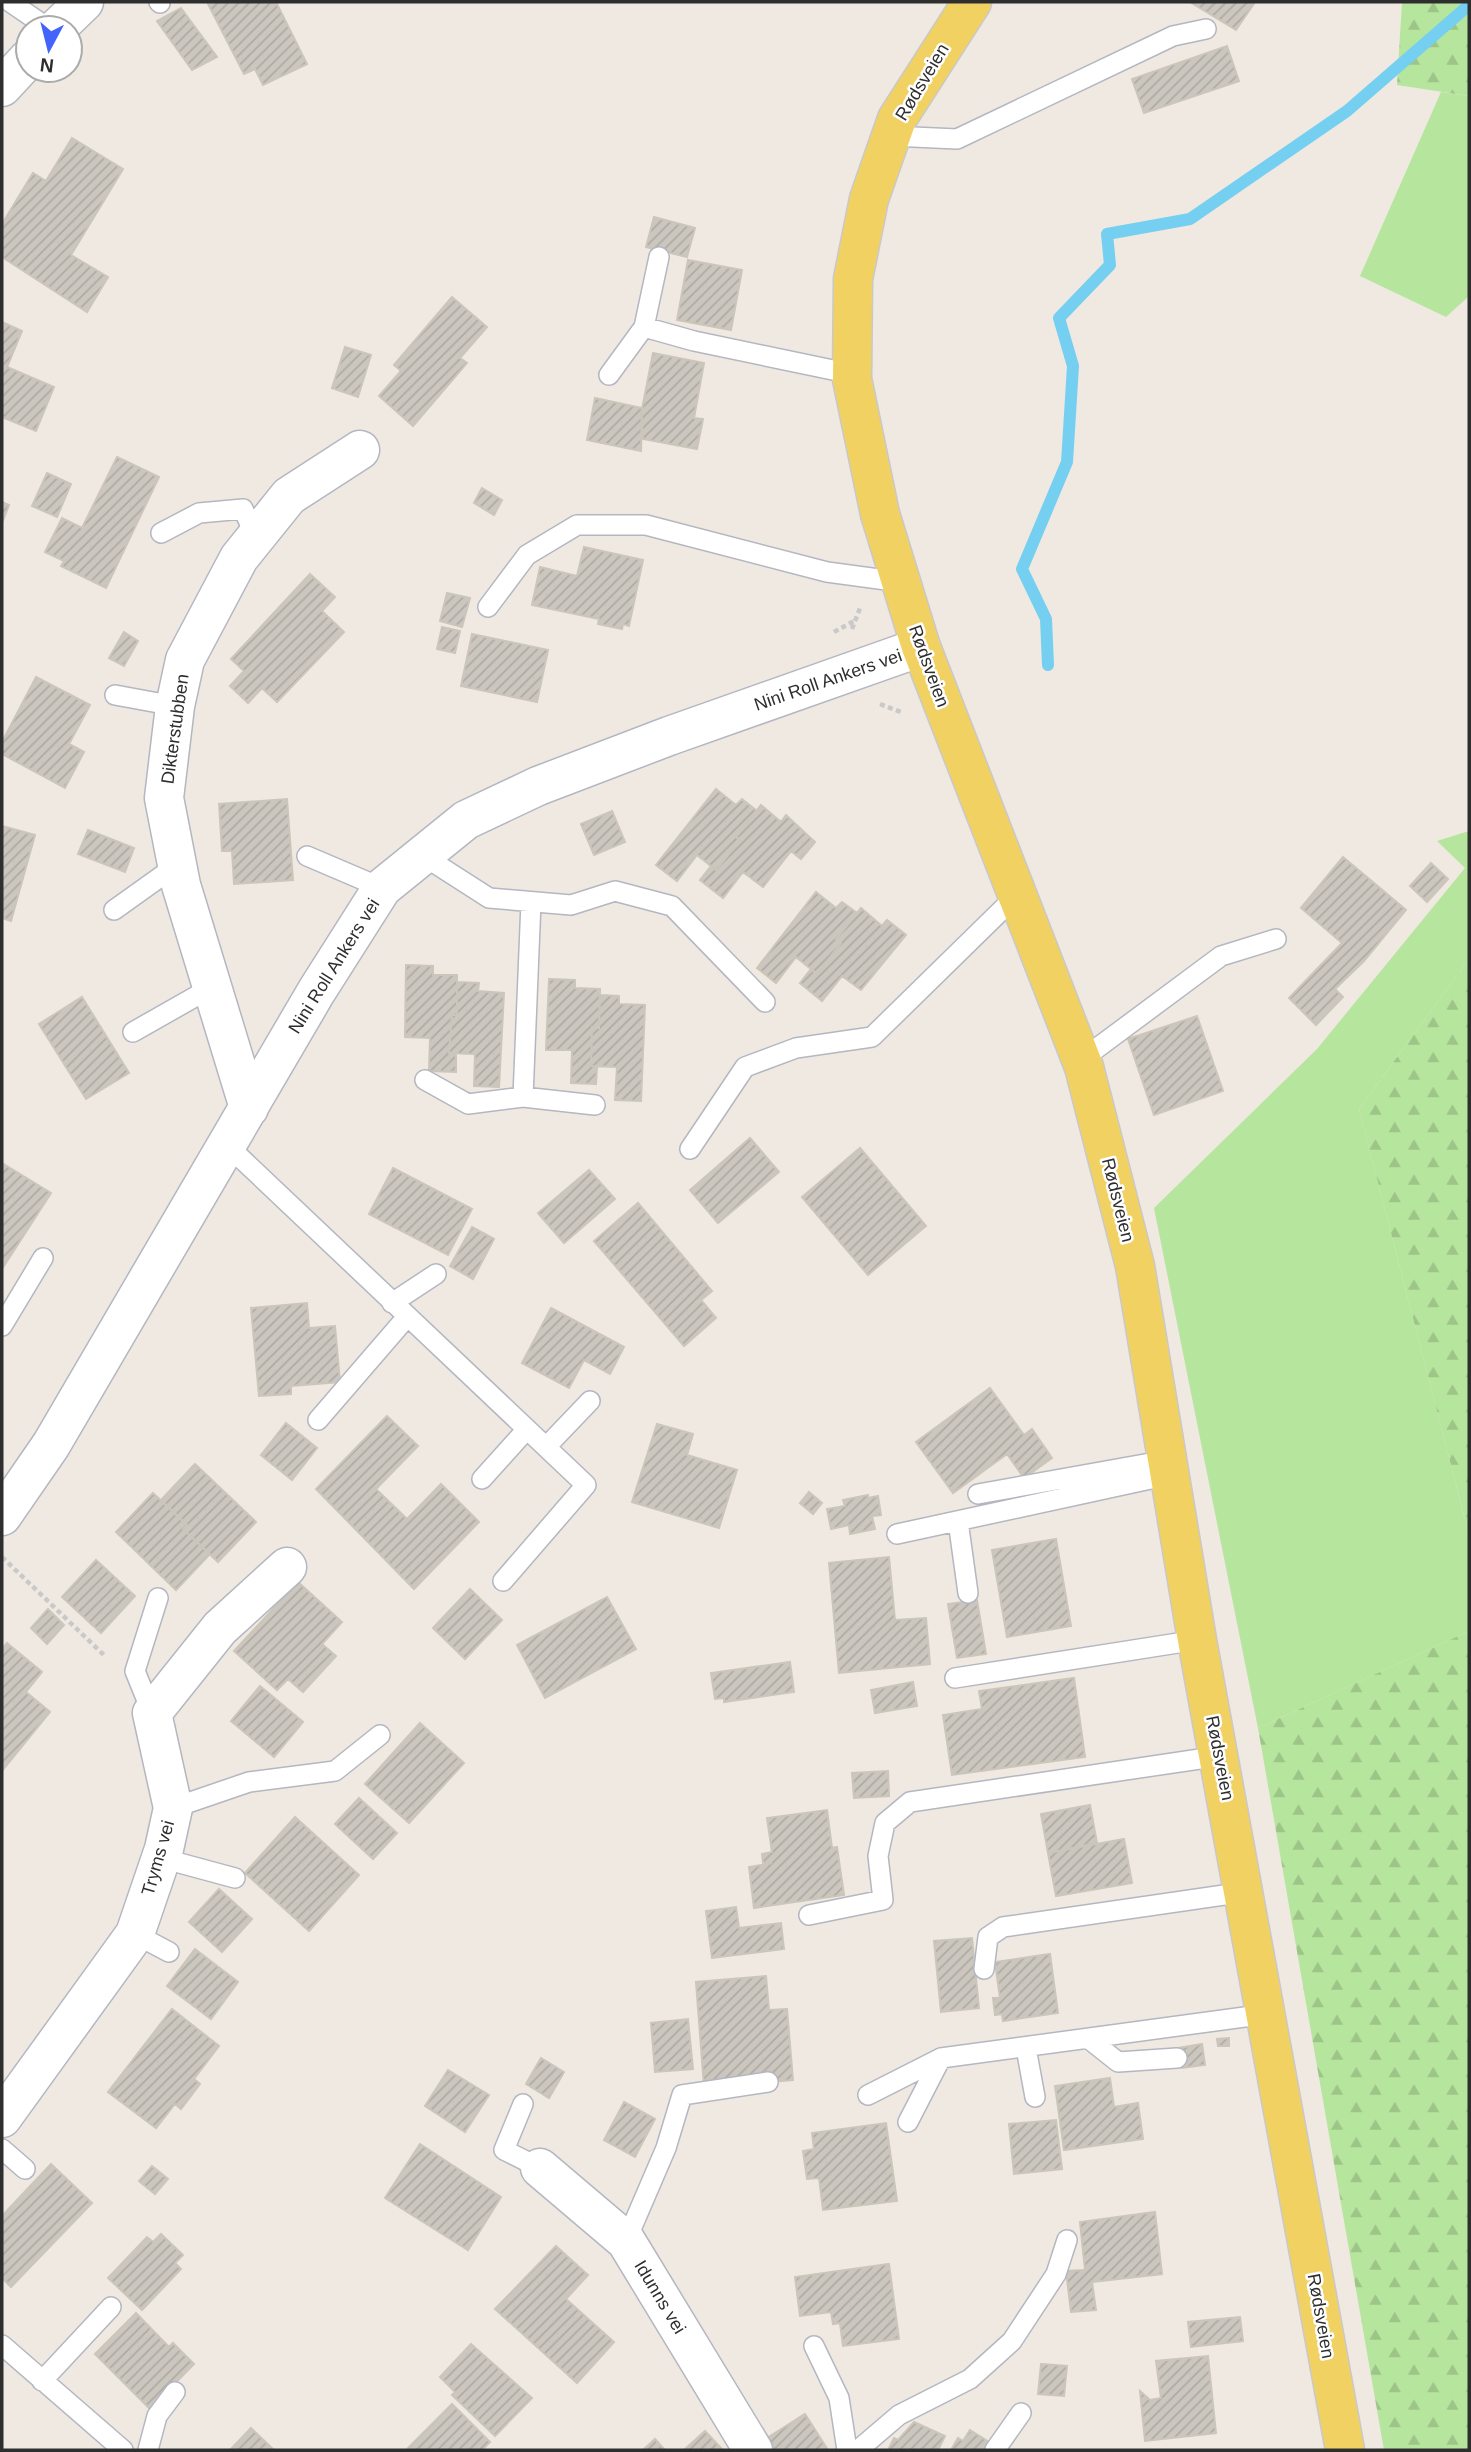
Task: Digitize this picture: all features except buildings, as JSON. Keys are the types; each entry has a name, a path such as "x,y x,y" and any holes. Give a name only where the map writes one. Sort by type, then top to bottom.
{"main road":[{"name":"Rødsveien","path":"972,2 897,119 869,199 853,279 852,374 880,514 920,648 1082,1060 1135,1266 1197,1640 1345,2450"}],"street":[{"path":"2,87 14,74"},
{"name":"Dikterstubben","path":"249,1108 177,865 164,798 176,706 185,660 239,558 289,496 360,450"},
{"name":"Nini Roll Ankers vei","path":"2,1516 51,1446 316,992 382,888 466,820 538,786 669,736 920,648"},
{"path":"152,1713 220,1628 287,1567"},
{"name":"Tryms vei","path":"2,2118 135,1934 161,1858 173,1808 152,1713"},
{"name":"Idunns vei","path":"540,2168 626,2241 754,2450"}],"lane":[{"path":"10,2 28,14"},
{"path":"891,136 957,139 1173,36 1206,29"},
{"path":"609,375 645,327 659,257"},
{"path":"645,327 694,341 852,374"},
{"path":"161,533 199,513 243,509 256,537"},
{"path":"488,607 527,555 577,525 646,524 827,572 901,582"},
{"path":"115,695 176,706"},
{"path":"422,855 489,898 571,905 615,891 672,906 765,1002"},
{"path":"307,856 382,888"},
{"path":"114,910 177,865"},
{"path":"690,1149 745,1067 796,1048 872,1037 1017,895"},
{"path":"523,1097 531,902"},
{"path":"1082,1060 1221,956 1276,939"},
{"path":"132,1032 214,986"},
{"path":"425,1080 468,1104 523,1097 595,1105"},
{"path":"228,1145 406,1318 586,1485 503,1581"},
{"path":"2,1326 43,1258"},
{"path":"392,1303 436,1274"},
{"path":"318,1420 406,1318"},
{"path":"546,1447 590,1401"},
{"path":"482,1479 527,1429"},
{"path":"978,1494 1168,1467"},
{"path":"897,1534 1168,1467"},
{"path":"958,1521 968,1593"},
{"path":"152,1713 135,1671 158,1598"},
{"path":"955,1678 1197,1640"},
{"path":"173,1808 249,1782 335,1771 380,1735"},
{"path":"809,1915 883,1900 878,1856 885,1823 910,1802 1220,1756"},
{"path":"161,1858 235,1878"},
{"path":"984,1969 988,1937 1003,1927 1245,1892"},
{"path":"135,1934 169,1952"},
{"path":"868,2095 941,2058 1267,2014"},
{"path":"1089,2039 1118,2062 1177,2058"},
{"path":"1026,2048 1035,2097"},
{"path":"908,2122 941,2058"},
{"path":"626,2241 666,2148 682,2095 768,2082"},
{"path":"523,2105 504,2150 540,2168"},
{"path":"2,2149 25,2169"},
{"path":"858,2450 899,2415 970,2379 1012,2342 1056,2274 1067,2240"},
{"path":"43,2381 111,2307"},
{"path":"2,2345 123,2450"},
{"path":"814,2346 839,2398 847,2450"},
{"path":"148,2450 157,2416 175,2392"},
{"path":"995,2450 1021,2413"}],"path":[{"path":"2,1557 109,1660 135,1671"}],"green space":[{"path":"1402,2 1469,2 1469,96 1397,85"},
{"path":"1441,92 1469,96 1469,296 1446,317 1360,276"},
{"path":"1469,831 1469,959 1359,1109 1469,1535 1469,1631 1258,1728 1154,1208 1317,1049 1465,868 1437,841"},
{"path":"1469,959 1469,1535 1359,1109"},
{"path":"1469,1631 1469,2450 1384,2450 1258,1728"}],"waterway":[{"path":"1048,665 1046,619 1022,569 1067,462 1073,366 1059,318 1110,265 1107,234 1190,219 1347,111 1469,5"}]}
